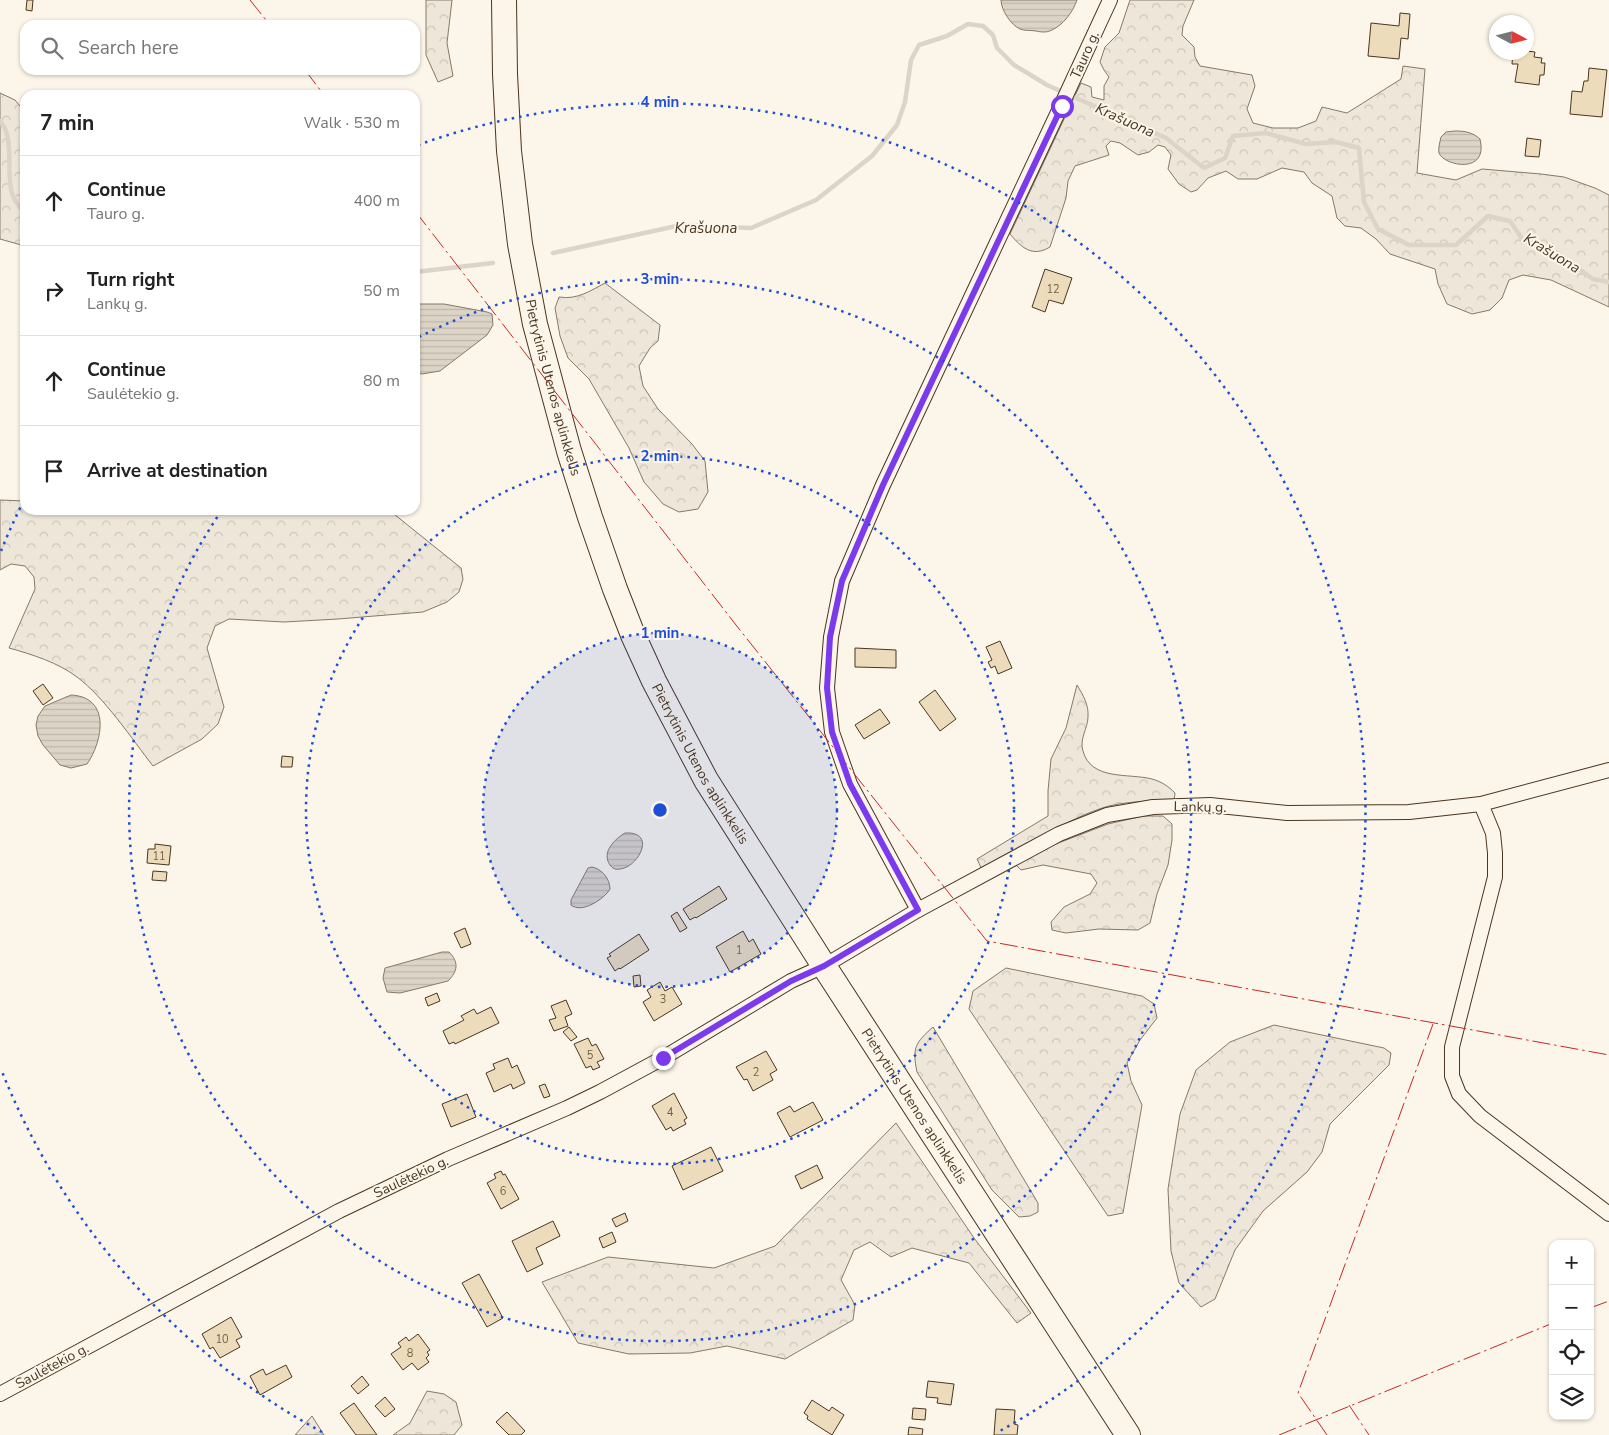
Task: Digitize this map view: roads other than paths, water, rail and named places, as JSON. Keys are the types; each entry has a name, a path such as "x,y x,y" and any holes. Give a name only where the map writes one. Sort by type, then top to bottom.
{"highway":[{"name":"Pietrytinis Utenos aplinkkelis","path":"504,0 509,150 520,244 535,324 569,451 615,589 633,635 677,728 706,780 824,966 1128,1435"}],"street":[{"name":"Tauro g.","path":"918,910 850,784 832,732 827,688 830,637 842,581 883,485 1110,0"},
{"name":"Lankų g.","path":"824,966 918,910 1059,834 1107,816 1153,807 1210,805 1287,813 1409,812 1482,804 1609,770"},
{"path":"1482,804 1493,833 1496,853 1495,877 1452,1047 1452,1076 1459,1094 1480,1116 1609,1214"},
{"name":"Saulėtekio g.","path":"0,1394 338,1211 448,1159 600,1092 663,1058 791,981 824,966"}],"waterway":[{"name":"Krašuona","path":"553,253 681,225 751,228 816,200 872,156 897,125 905,102 911,60 919,45 947,36 968,24 983,26 993,35 997,48 1014,65 1047,85 1166,138 1204,168 1225,158 1233,136 1266,133 1306,144 1336,142 1359,148 1364,202 1378,229 1409,245 1456,245 1488,216 1510,221 1523,240 1555,252 1593,279 1609,282"},
{"name":"Krašuona","path":"0,121 6,130 8,141 10,185 13,196 20,207"},
{"name":"Krašuona","path":"420,271 493,263"}]}
